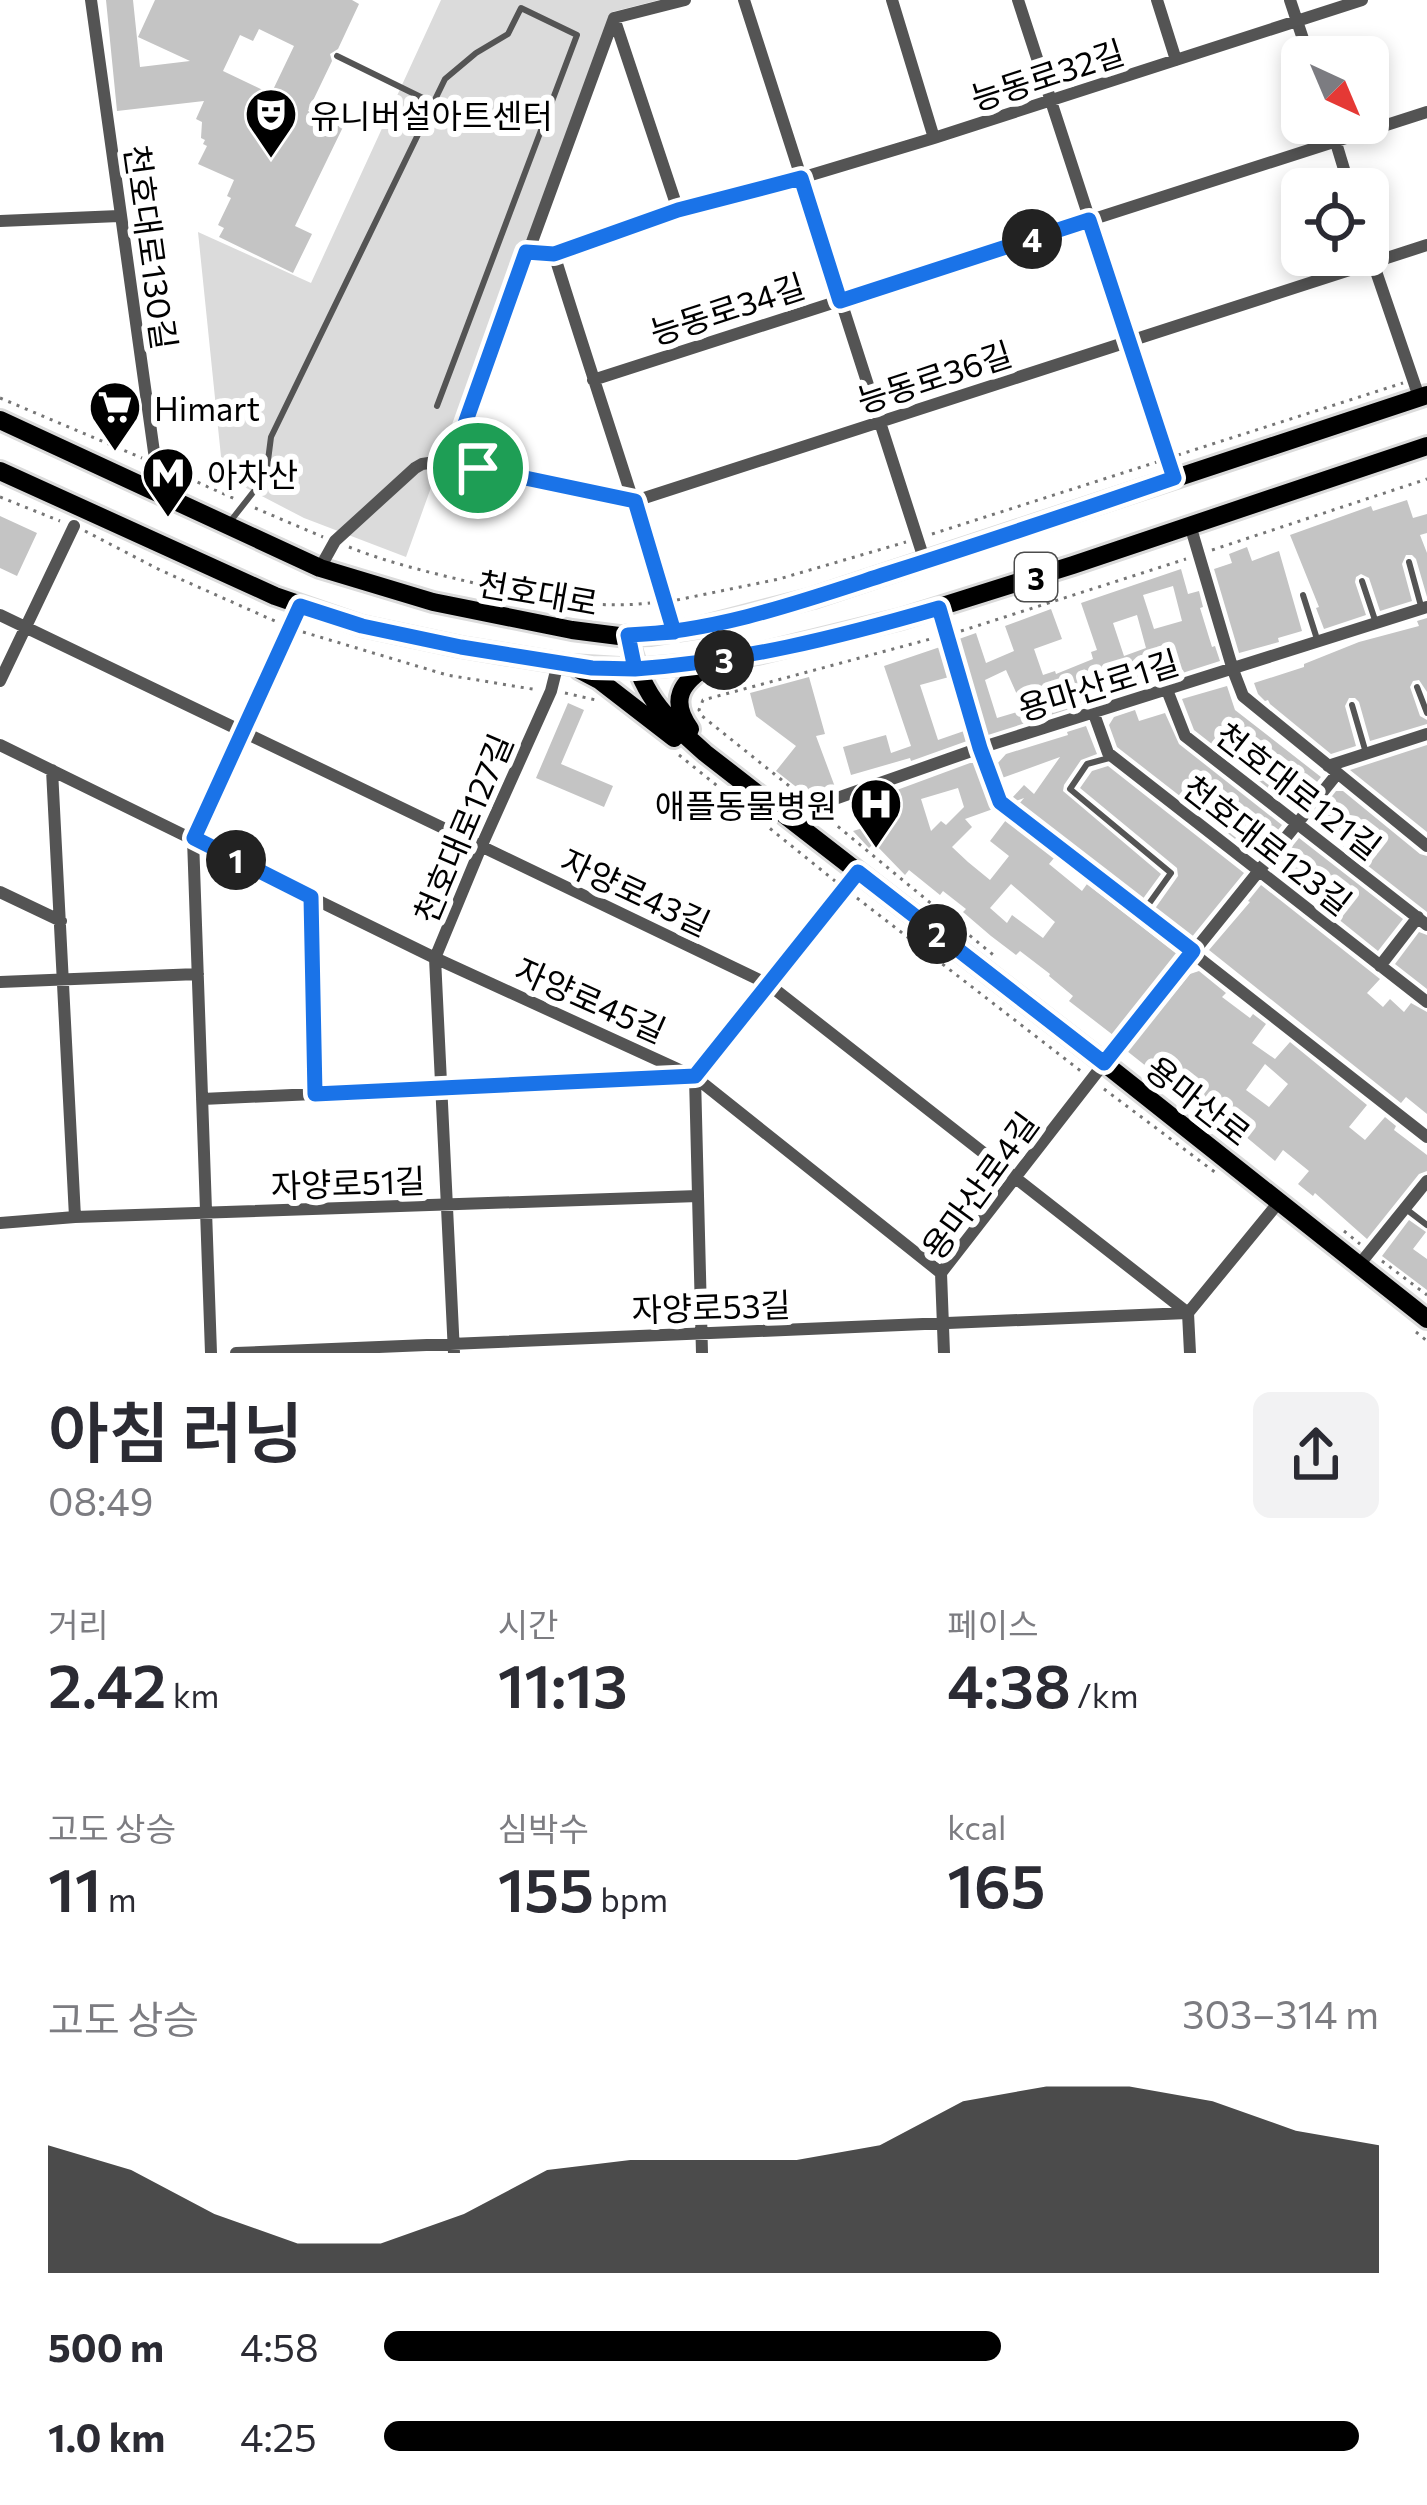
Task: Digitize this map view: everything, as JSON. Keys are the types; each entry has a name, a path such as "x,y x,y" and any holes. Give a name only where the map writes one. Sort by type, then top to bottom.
{"main road":[{"name":"천호대로","path":"0,420 320,568 494,616 594,634 628,635 674,632 813,598 925,562 1171,468 1420,391"},
{"name":"천호대로","path":"0,471 300,606 398,634 565,664 635,669 717,661 939,608 1427,446"},
{"name":"용마산로","path":"628,635 635,669 666,716 706,753 1359,1265 1418,1323"},
{"path":"706,753 680,716 678,700 694,674 717,661"},
{"path":"565,664 599,680 672,737 706,753"}],"street":[{"name":"천호대로130길","path":"91,0 154,452 169,500"},
{"path":"614,18 686,0"},
{"path":"744,0 925,562"},
{"name":"능동로32길","path":"892,0 934,138"},
{"path":"1018,0 1171,468"},
{"name":"능동로32길","path":"1157,0 1176,60"},
{"path":"1290,0 1302,36"},
{"name":"능동로32길","path":"526,252 554,254 678,210 934,138 1362,0"},
{"path":"614,18 678,210"},
{"path":"320,568 335,541 415,469 432,462 451,463 614,18"},
{"name":"능동로34길","path":"1389,124 1427,112"},
{"name":"능동로34길","path":"593,380 1327,144"},
{"path":"0,220 119,216"},
{"name":"능동로36길","path":"1389,251 1427,244"},
{"path":"554,254 674,632"},
{"name":"능동로36길","path":"451,463 635,501 1128,342 1312,276"},
{"path":"1378,276 1420,391"},
{"path":"1190,525 1243,696 1427,846"},
{"path":"0,681 74,526"},
{"path":"211,1353 194,838 300,606"},
{"path":"939,608 1000,802 1427,1137"},
{"name":"용마산로1길","path":"786,816 980,748 1424,608"},
{"name":"자양로43길","path":"0,615 768,984 1188,1313"},
{"name":"천호대로127길","path":"454,1348 435,958 565,664"},
{"name":"천호대로121길","path":"1167,691 1185,736 1422,921 1380,965"},
{"name":"천호대로123길","path":"1094,714 1108,753 1427,1003"},
{"path":"1333,770 1366,753 1427,734"},
{"name":"자양로45길","path":"0,746 435,958 695,1076 941,1273"},
{"path":"52,770 75,1217"},
{"name":"용마산로4길","path":"944,1353 941,1273 1297,823 1333,770"},
{"path":"702,1353 695,1076 858,872"},
{"path":"0,892 61,921"},
{"path":"311,897 315,1094"},
{"path":"0,982 198,974"},
{"path":"202,1099 695,1076"},
{"path":"1359,1265 1427,1181"},
{"name":"자양로51길","path":"0,1223 698,1196"},
{"path":"1190,1353 1188,1313 1279,1202"},
{"name":"자양로53길","path":"236,1353 454,1348 1188,1313"}],"lane":[{"path":"226,526 266,476 272,437 445,80 508,34 521,8 577,35 437,406"},
{"path":"337,56 434,103"},
{"path":"1409,562 1424,608"},
{"path":"1362,581 1376,624"},
{"path":"1303,595 1318,642"},
{"path":"1418,687 1427,713"},
{"path":"1352,705 1366,753"},
{"path":"1114,758 1087,764 1070,790 1171,873 1143,913"},
{"path":"1405,1208 1427,1225"}],"path":[{"name":"천호대로","path":"0,398 380,559 548,600 613,607 665,602 779,579 1171,468 1420,391"},
{"path":"1006,966 699,710 703,700 947,635 1427,479"},
{"path":"665,744 1216,1174"},
{"path":"1418,1323 1427,1341"}],"shaded area":[{"path":"441,0 659,0 612,12 449,458 442,457 406,557 304,518 223,476 198,232 311,283"}],"building":[{"path":"106,0 133,0 140,67 190,61 138,37 155,0 352,0 359,4 338,49 330,54 332,61 308,111 343,127 295,226 312,234 293,273 219,237 224,228 218,225 234,180 198,164 207,146 201,138 202,122 196,119 204,101 117,111","holes":["259,29 294,46 271,94 223,71 240,35 253,41"]},
{"path":"1407,500 1413,518 1427,514 1427,533 1420,535 1427,553 1427,597 1416,559 1406,555 1402,564 1412,601 1380,611 1369,578 1361,574 1355,582 1366,615 1324,629 1290,535 1371,506 1373,511"},
{"path":"0,516 37,533 17,576 0,568"},
{"path":"1247,547 1252,561 1279,551 1302,631 1239,653 1214,569 1232,563 1229,554"},
{"path":"1181,569 1188,594 1199,591 1200,608 1220,661 988,735 959,639 976,633 986,663 1014,651 1005,626 1051,609 1062,639 1034,649 1043,675 1056,674 1093,659 1091,652 1097,650 1081,603","holes":["1173,586 1182,621 1154,629 1143,595","1137,615 1146,648 1124,656 1113,623","1006,670 1024,710 997,718 985,680"]},
{"path":"1427,618 1427,692 1419,680 1410,687 1427,724 1370,741 1359,702 1349,698 1345,706 1356,746 1331,754 1258,694 1254,683 1359,642 1419,626 1417,621"},
{"path":"940,647 949,677 920,685 938,740 964,731 967,741 851,775 843,747 886,735 891,753 911,746 884,666"},
{"path":"809,677 825,734 816,736 835,787 809,797 776,771 796,746 756,716 750,693"},
{"path":"1227,686 1235,710 1321,777 1295,809 1194,730 1182,699"},
{"path":"568,703 584,710 561,764 613,786 604,807 536,778"},
{"path":"1135,710 1139,721 1165,713 1179,744 1282,825 1257,856 1117,747 1109,725 1114,717"},
{"path":"1086,726 1097,754 1081,760 1063,791 1161,874 1142,900 1019,804 1024,798 1012,798 1024,785 1034,794 1060,757 1002,778 997,764 1006,754"},
{"path":"1427,745 1427,832 1350,770"},
{"path":"975,763 993,809 965,819 972,827 952,847 990,880 1009,856 990,841 1006,820 1054,858 1049,864 1082,891 1087,884 1178,955 1113,1035 1069,1001 1073,996 1050,974 991,936 943,891 940,895 909,870 905,875 874,843 869,848 853,831 866,827 859,804","holes":["958,788 964,807 946,825 941,821 931,831 921,799","1011,884 1055,922 1043,938 1012,915 1007,923 990,908"]},
{"path":"1108,766 1244,873 1191,938 1154,910 1178,876 1177,868 1080,788 1092,771"},
{"path":"1336,791 1343,791 1427,856 1427,912 1312,822"},
{"path":"1299,838 1403,919 1378,951 1327,910 1340,893 1336,889 1308,868 1294,885 1274,869"},
{"path":"1261,885 1380,979 1367,993 1383,1007 1390,999 1404,1012 1411,1003 1427,1012 1427,1114 1406,1097 1401,1103 1209,950"},
{"path":"1419,932 1427,935 1427,989 1395,964"},
{"path":"1199,971 1226,993 1222,997 1266,1024 1252,1043 1275,1059 1290,1042 1367,1105 1349,1127 1365,1140 1385,1117 1396,1126 1394,1130 1427,1155 1427,1171 1419,1174 1367,1239 1298,1184 1309,1171 1283,1150 1275,1161 1167,1071 1161,1078 1127,1051 1190,974","holes":["1265,1064 1288,1084 1269,1107 1246,1090"]},
{"path":"1409,1220 1426,1232 1413,1249 1427,1259 1427,1290 1382,1256"}],"place":[{"name":"유니버설아트센터","path":"271,160"},
{"name":"Himart","path":"115,453"},
{"name":"아차산","path":"168,519"},
{"name":"애플동물병원","path":"876,850"}],"route":[{"path":"478,468 451,463 526,252 554,254 678,210 801,178 840,301 1089,220 1174,478 813,598 697,628 674,632 651,634 628,635 635,669 757,654 939,608 1000,802 1193,951 1104,1063 858,872 695,1076 315,1094 311,897 194,838 300,606 398,634 592,668 635,669 628,635 674,632 635,501 478,468"}]}
